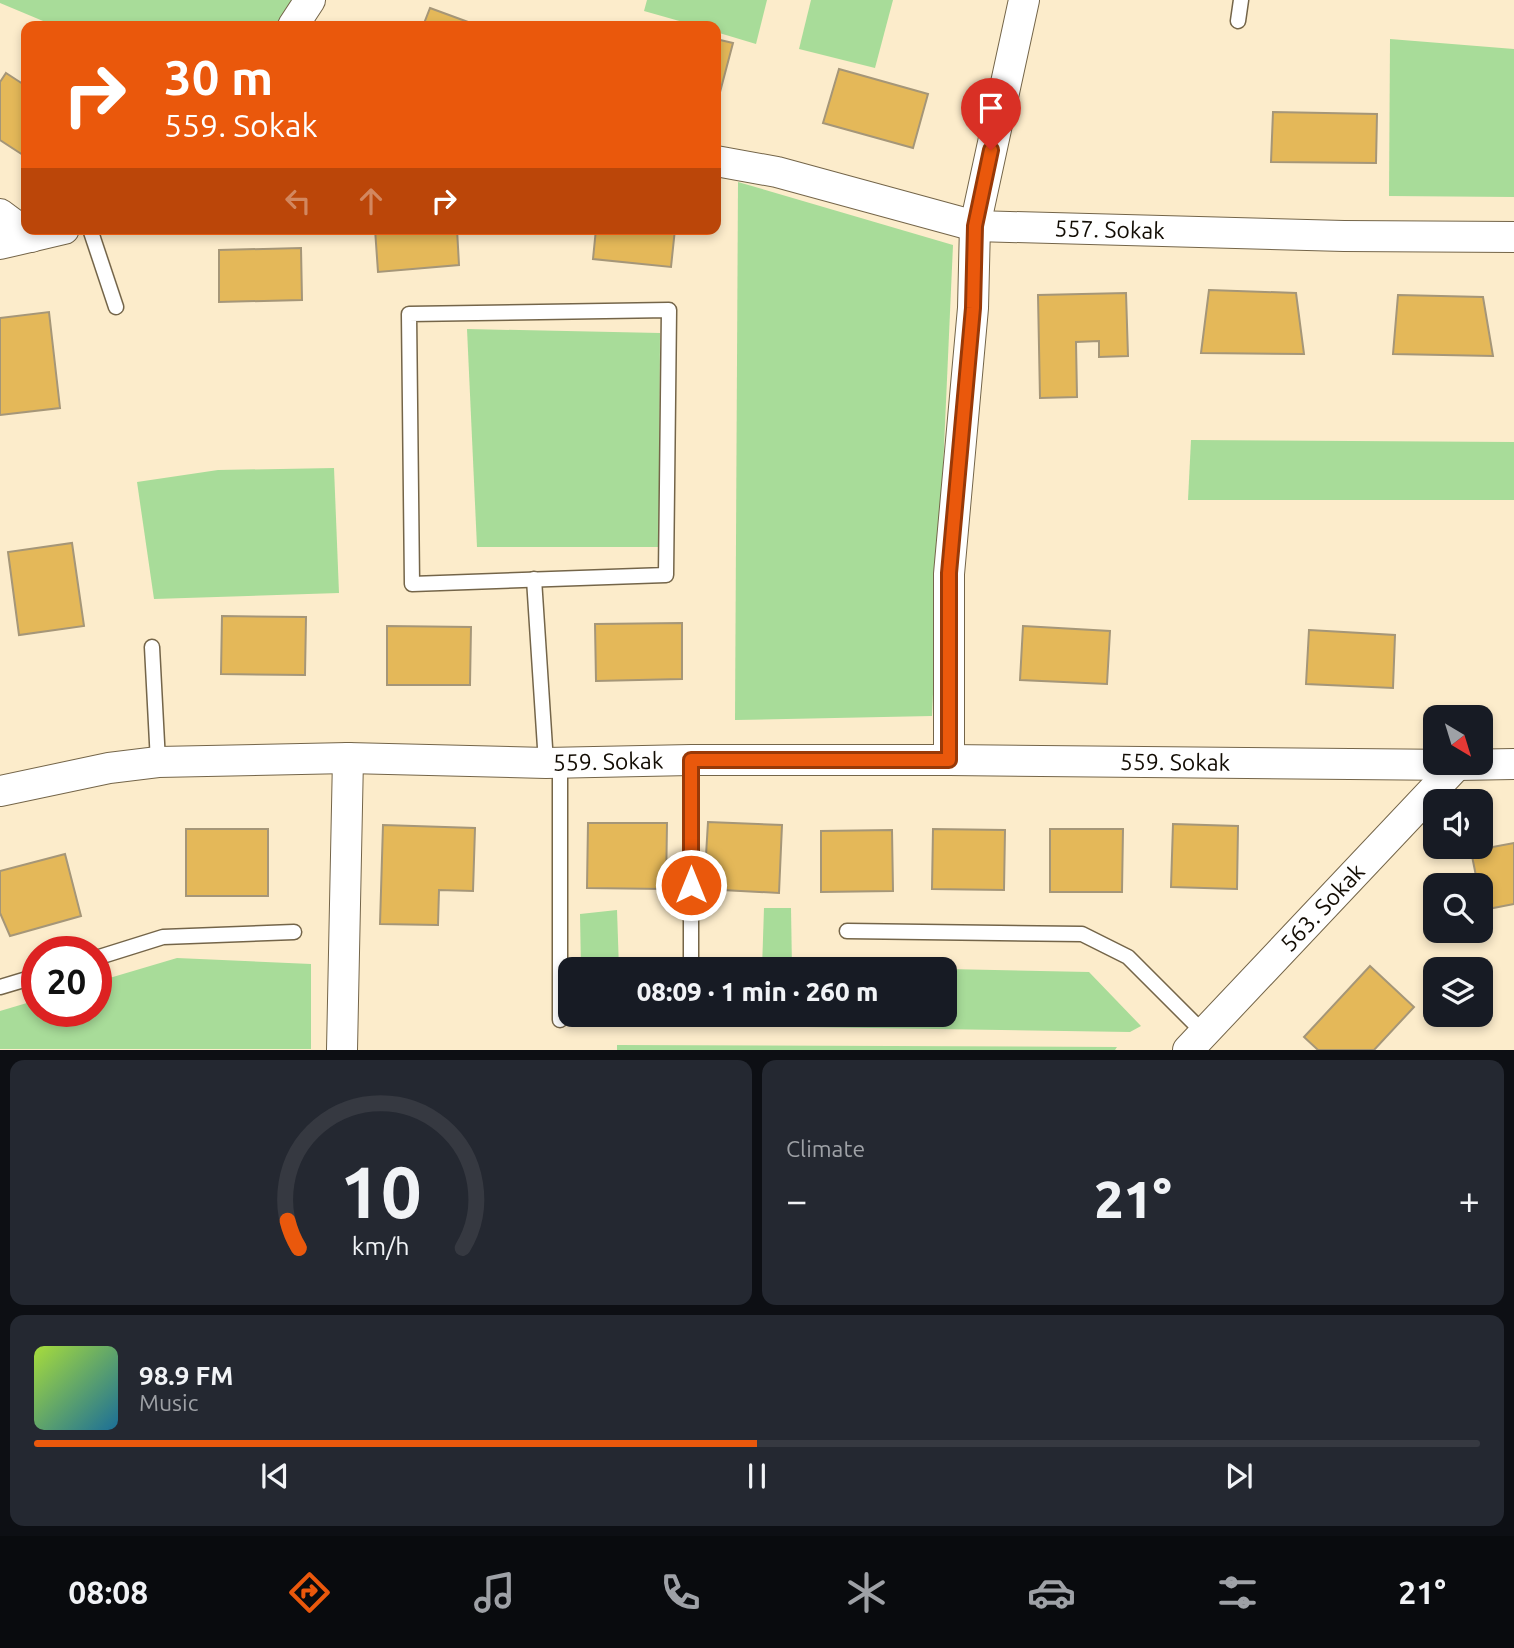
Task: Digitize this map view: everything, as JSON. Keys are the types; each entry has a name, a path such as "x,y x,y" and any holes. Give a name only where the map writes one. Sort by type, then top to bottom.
{"street":[{"path":"296,21 310,0"},
{"path":"949,760 949,573 973,308 975,226 1024,0"},
{"name":"557. Sokak","path":"721,162 777,172 975,226 1344,236 1514,237"},
{"path":"0,214 21,230"},
{"path":"0,244 39,235"},
{"path":"342,1049 348,758"},
{"name":"559. Sokak","path":"0,791 109,768 158,762 348,758 553,763 949,760 1423,765"},
{"name":"559. Sokak","path":"1493,764 1514,764"},
{"name":"563. Sokak","path":"1196,1041 1448,775"}],"lane":[{"path":"1238,21 1241,0"},
{"path":"92,235 116,307"},
{"path":"669,310 666,575 534,579 412,584 409,314 669,310"},
{"path":"534,579 553,763 558,957"},
{"path":"152,647 158,762"},
{"path":"691,760 691,957"},
{"path":"847,931 1082,934 1128,957 1196,1041"},
{"path":"112,953 163,937 294,932"},
{"path":"0,987 21,981"}],"green space":[{"path":"0,0 292,0 278,21 43,21 0,3"},
{"path":"647,0 767,0 756,44 721,34 721,21 679,21 644,11"},
{"path":"811,0 893,0 875,68 799,49"},
{"path":"1390,39 1514,49 1514,197 1389,196"},
{"path":"738,182 953,245 932,716 735,720"},
{"path":"467,329 660,333 659,547 477,547"},
{"path":"1191,440 1514,442 1514,500 1188,500"},
{"path":"334,468 339,593 154,599 137,482 218,470"},
{"path":"764,908 791,908 792,957 762,957"},
{"path":"617,910 619,957 581,957 580,914"},
{"path":"177,958 311,964 311,1049 0,1049 0,1011 21,1005 21,1027 112,1027 112,977"},
{"path":"957,969 1089,972 1141,1026 1130,1032 806,1027 957,1027"},
{"path":"617,1045 1117,1047 1115,1050 617,1050"}],"building":[{"path":"430,8 465,21 425,21"},
{"path":"721,40 733,43 721,88"},
{"path":"839,69 928,94 913,148 823,123"},
{"path":"6,73 21,83 21,154 0,140 0,82"},
{"path":"1273,112 1377,114 1376,163 1271,162"},
{"path":"375,235 457,235 459,265 378,272"},
{"path":"595,235 674,235 671,267 593,259"},
{"path":"301,248 302,300 219,302 219,250"},
{"path":"1209,290 1296,293 1304,354 1201,353"},
{"path":"1126,293 1128,356 1099,357 1099,341 1076,342 1077,397 1040,398 1038,295"},
{"path":"1398,295 1483,297 1493,356 1393,354"},
{"path":"49,312 60,408 0,415 0,318"},
{"path":"72,543 84,626 19,635 8,552"},
{"path":"222,616 306,617 305,675 221,674"},
{"path":"682,623 682,679 596,681 595,624"},
{"path":"387,626 471,627 470,685 387,685"},
{"path":"1023,626 1110,631 1107,684 1020,680"},
{"path":"1309,630 1395,635 1393,688 1306,684"},
{"path":"708,822 782,825 779,893 704,889"},
{"path":"588,823 667,823 666,889 587,888"},
{"path":"1173,824 1238,826 1237,889 1171,887"},
{"path":"383,825 475,828 473,891 439,890 438,925 380,924"},
{"path":"186,829 268,829 268,896 186,896"},
{"path":"933,829 1005,830 1004,890 932,889"},
{"path":"1050,829 1123,829 1122,892 1050,892"},
{"path":"892,830 893,891 821,892 821,831"},
{"path":"1514,843 1514,904 1493,908 1493,873 1475,873 1473,859 1493,859 1493,847"},
{"path":"65,854 81,916 10,936 0,913 0,871"},
{"path":"1370,966 1414,1007 1374,1050 1318,1050 1304,1037"}],"route":[{"path":"691,885 691,760 949,760 949,573 973,308 975,226 991,150"}]}
